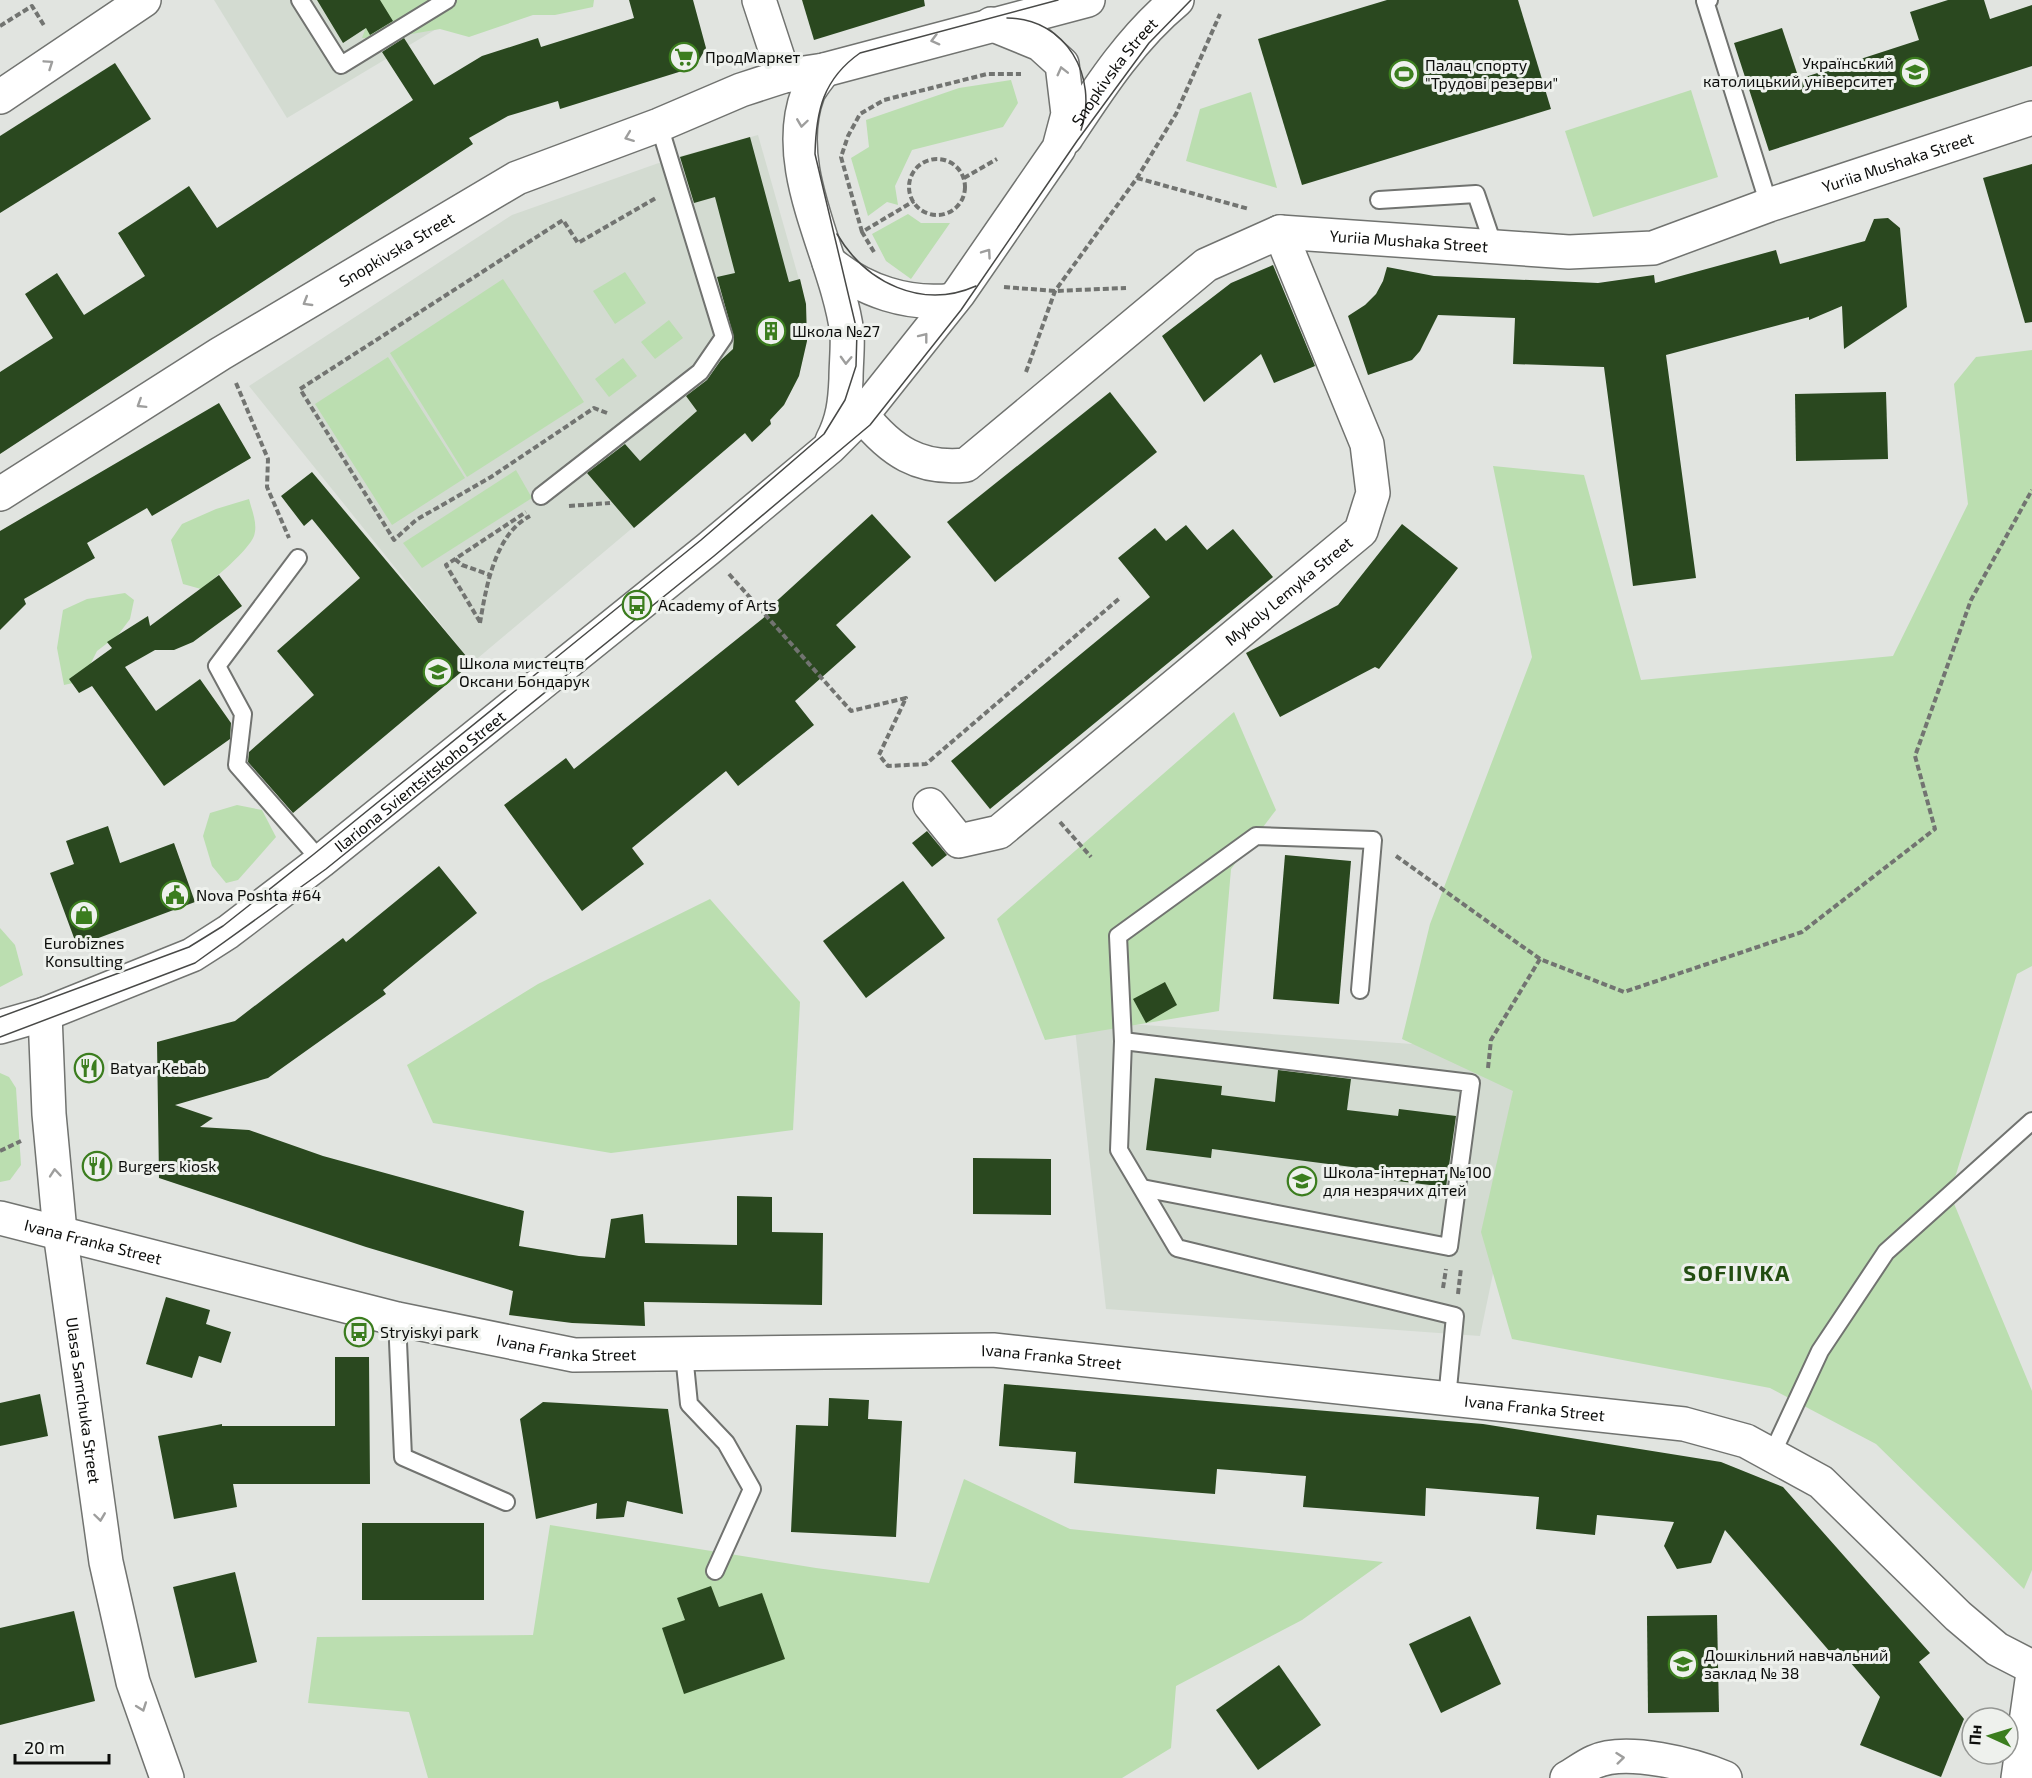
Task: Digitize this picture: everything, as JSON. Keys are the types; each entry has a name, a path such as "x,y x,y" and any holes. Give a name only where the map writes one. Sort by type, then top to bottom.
{"main road":[{"path":"0,97 144,0"},
{"path":"759,0 784,76"},
{"path":"991,24 1088,0"},
{"name":"Snopkivska Street","path":"953,300 1059,148 1104,78 1156,18 1177,0"},
{"path":"991,24 1040,44 1062,64 1068,114 1059,148"},
{"name":"Snopkivska Street","path":"0,494 220,354 517,178 660,125 741,90 784,76 824,70 991,24"},
{"name":"Ilariona Svientsitskoho Street","path":"824,70 809,91 801,123 800,163 829,262 844,322 847,348 841,424 829,448"},
{"name":"Yuriia Mushaka Street","path":"862,415 882,439 918,463 946,467 966,465 1206,265 1280,232 1569,252 1653,248 1770,205 2032,118"},
{"name":"Mykoly Lemyka Street","path":"930,805 960,841 999,832 1360,531 1373,493 1367,444 1280,232"},
{"path":"829,262 844,275 868,288 902,298 934,303 953,300"},
{"name":"Ilariona Svientsitskoho Street","path":"0,1028 45,1014 192,955 228,932 321,861 708,549 829,448 862,415 953,300"},
{"name":"Ulasa Samchuka Street","path":"45,1014 49,1114 60,1232 106,1562 133,1682 167,1778"},
{"name":"Ivana Franka Street","path":"0,1218 397,1319 574,1355 993,1350 1684,1424 1746,1441 1821,1482 1958,1616 1997,1649 2032,1667"},
{"path":"2018,1778 2032,1680"},
{"path":"1566,1778 1596,1760 1636,1756 1699,1767 1725,1778"}],"lane":[{"path":"300,0 341,65 447,0"},
{"path":"1709,0 1705,1 1770,205"},
{"path":"541,496 700,372 724,337 660,125"},
{"path":"1380,200 1476,194 1494,247"},
{"path":"298,558 217,666 243,714 237,765 321,861"},
{"path":"1360,990 1373,840 1256,836 1118,936 1123,1041 1119,1150 1178,1248 1455,1316 1447,1399"},
{"path":"1123,1041 1471,1083 1449,1247 1142,1188"},
{"path":"1772,1454 1820,1351 1886,1252 2032,1121"},
{"path":"397,1319 403,1457 506,1502"},
{"path":"684,1354 689,1404 726,1443 752,1489 715,1571"}],"path":[{"path":"0,26 32,6"},
{"path":"1024,377 1056,291 1137,178 1176,114 1220,14"},
{"path":"878,260 862,232 851,201 842,157 848,136 860,114 884,100 987,74 1019,73 1027,76"},
{"path":"964,178 997,159"},
{"path":"927,160 945,160 953,164 964,178 964,197 952,211 934,215 925,212 914,201 909,190 913,172 927,160"},
{"path":"1137,178 1255,211"},
{"path":"620,433 610,414 594,408 491,477 416,520 394,540 300,389 563,220 579,243 678,186"},
{"path":"862,232 914,201"},
{"path":"1004,287 1056,291 1102,290"},
{"path":"234,380 268,459 267,487 298,558"},
{"path":"1373,840 1540,959 1624,992 1802,932 1935,829 1915,756 1971,600 2032,490"},
{"path":"536,513 520,521 504,540 490,575 480,623 446,565 540,505 541,496"},
{"path":"567,507 610,503"},
{"path":"455,559 462,565 490,575"},
{"path":"727,571 851,711 906,698 879,755 888,766 926,764 1121,597"},
{"path":"1065,828 1091,857"},
{"path":"0,1151 26,1138"},
{"path":"1440,1312 1449,1247"}],"shaded area":[{"path":"214,0 485,0 287,118"},
{"path":"758,135 806,304 807,341 799,376 784,405 770,420 771,425 752,442 744,434 472,663 249,386 512,215 670,159"},
{"name":"Школа-інтернат №100 для незрячих дітей","path":"1074,1020 1539,1053 1480,1336 1106,1309"}],"green space":[{"path":"376,0 594,0 593,7 555,15 533,15 469,37 440,29 389,38 362,38"},
{"path":"1011,80 1018,103 1003,127 912,150 895,186 898,205 887,202 868,216 851,158 869,147 866,120 959,88"},
{"path":"1691,90 1718,177 1593,217 1565,131"},
{"path":"1251,92 1277,188 1186,161 1200,109"},
{"path":"908,214 921,223 950,223 911,279 886,261 872,234"},
{"path":"625,272 646,303 615,324 593,291"},
{"path":"503,279 584,402 467,477 390,353"},
{"path":"669,320 683,338 655,359 641,342"},
{"path":"2032,350 2032,966 2017,974 1950,1194 2032,1391 2032,1570 2024,1589 1876,1444 1770,1388 1512,1339 1481,1232 1513,1091 1402,1039 1430,924 1532,657 1493,466 1584,475 1641,680 1893,656 1968,504 1954,384 1976,357"},
{"path":"388,357 465,478 392,525 315,404"},
{"path":"623,358 637,376 609,397 595,379"},
{"path":"516,470 532,498 422,568 403,543"},
{"path":"249,499 255,527 251,542 201,589 183,584 171,540 182,524 216,509"},
{"path":"125,593 134,600 130,619 118,635 97,651 82,681 64,685 57,648 63,610 87,599"},
{"path":"1234,712 1276,810 1231,869 1219,1011 1045,1040 997,919"},
{"path":"237,805 262,810 276,837 238,880 226,883 212,866 203,836 210,813"},
{"path":"710,899 800,1002 793,1130 611,1153 433,1123 407,1065 538,984"},
{"path":"0,928 15,945 23,975 0,987"},
{"path":"0,1073 9,1077 16,1088 21,1165 10,1180 0,1182"},
{"path":"964,1479 1070,1529 1383,1562 1302,1620 1176,1686 1171,1748 1122,1778 428,1778 409,1712 308,1703 317,1637 533,1635 550,1525 816,1568 929,1583"}],"building":[{"path":"317,0 380,0 393,21 370,35 366,28 343,43"},
{"path":"629,0 693,0 706,48 695,67 560,109 558,101 508,116 469,138 473,144 0,454 0,372 53,338 25,294 57,273 84,315 145,276 118,233 189,186 217,228 413,100 382,52 404,38 434,85 482,56 538,38 541,47 634,18"},
{"path":"802,0 924,0 925,6 814,40"},
{"name":"Палац спорту \"Трудові резерви\"","path":"1387,0 1518,0 1551,109 1302,185 1258,39"},
{"name":"Український католицький університет","path":"1948,0 1984,0 1990,19 2032,5 2032,66 1769,151 1734,43 1782,28 1799,79 1919,40 1910,12"},
{"path":"115,63 151,119 0,213 0,136"},
{"name":"Школа №27","path":"750,137 789,282 800,279 806,304 807,341 799,376 784,405 770,420 771,424 752,442 745,433 634,528 587,473 625,444 640,461 697,411 686,396 707,380 721,360 733,349 734,338 717,277 735,273 715,197 694,203 680,157"},
{"path":"2032,164 2032,322 2025,323 1983,178"},
{"path":"1888,218 1900,228 1907,307 1844,349 1842,306 1809,320 1809,317 1666,355 1696,578 1633,586 1604,367 1513,364 1515,318 1438,315 1420,351 1412,360 1368,375 1348,316 1365,305 1376,294 1387,267 1434,276 1598,283 1654,275 1655,283 1776,250 1780,264 1865,241 1874,219"},
{"path":"1273,265 1315,366 1274,383 1261,354 1204,402 1162,336 1231,283"},
{"path":"1110,392 1157,452 995,582 947,522"},
{"path":"1886,392 1888,459 1796,461 1795,394"},
{"path":"219,403 251,458 152,516 147,508 87,543 95,558 24,599 26,604 0,630 0,531"},
{"path":"312,472 472,663 293,813 248,762 249,752 314,695 277,651 360,578 312,519 304,526 281,496"},
{"path":"872,514 911,557 836,625 856,647 795,701 814,725 738,786 726,771 632,848 644,864 582,911 504,805 566,758 574,769 772,611 769,608"},
{"path":"1402,524 1458,568 1379,669 1375,667 1280,717 1246,653 1338,605"},
{"path":"1186,525 1207,550 1233,529 1273,577 990,809 951,761 1150,597 1118,558 1155,528 1166,541"},
{"path":"219,575 242,606 193,642 174,650 155,650 125,667 156,711 200,679 231,723 230,739 164,786 92,686 79,693 69,679 112,648 107,642 148,616 150,626"},
{"path":"108,826 120,863 174,843 195,902 77,946 50,873 74,864 66,841"},
{"path":"927,831 947,855 932,867 912,843"},
{"path":"1285,855 1351,861 1339,1004 1273,999"},
{"path":"439,866 477,913 383,990 386,994 268,1078 175,1105 213,1118 200,1127 249,1130 323,1156 524,1211 519,1246 579,1256 605,1258 611,1219 643,1214 645,1243 737,1245 737,1196 772,1197 772,1232 823,1233 822,1305 644,1302 645,1326 572,1323 509,1315 513,1291 366,1247 159,1178 157,1042 235,1021 343,938 346,942"},
{"path":"903,881 945,938 866,998 823,941"},
{"path":"1165,982 1177,1005 1146,1023 1133,999"},
{"name":"Школа-інтернат №100 для незрячих дітей","path":"1278,1070 1351,1079 1347,1110 1398,1116 1399,1109 1456,1116 1446,1187 1389,1180 1391,1172 1212,1149 1211,1158 1146,1150 1155,1078 1222,1086 1221,1095 1275,1102"},
{"path":"973,1158 1051,1159 1051,1215 973,1214"},
{"path":"166,1297 210,1310 206,1324 231,1332 221,1363 199,1356 192,1378 146,1364"},
{"path":"335,1357 369,1357 370,1484 233,1484 237,1507 174,1519 158,1436 222,1424 222,1426 335,1426"},
{"path":"1004,1384 1483,1424 1721,1462 1783,1487 1930,1653 1919,1662 1960,1714 1960,1729 1941,1777 1860,1745 1880,1697 1838,1648 1831,1653 1725,1530 1711,1563 1677,1569 1664,1546 1674,1522 1597,1515 1595,1535 1536,1529 1539,1497 1426,1488 1425,1516 1303,1507 1306,1476 1217,1469 1215,1494 1074,1483 1076,1452 999,1446"},
{"path":"40,1394 48,1436 0,1446 0,1403"},
{"path":"829,1398 869,1400 868,1419 902,1421 896,1537 791,1532 796,1425 828,1426"},
{"path":"543,1402 668,1409 683,1514 627,1501 624,1517 596,1519 597,1503 536,1519 520,1419"},
{"path":"362,1523 484,1523 484,1600 362,1600"},
{"path":"235,1572 257,1662 195,1678 173,1587"},
{"path":"711,1586 719,1607 762,1593 785,1659 684,1694 662,1628 685,1620 677,1598"},
{"path":"74,1611 95,1701 0,1725 0,1628"},
{"name":"Дошкільний навчальний заклад № 38","path":"1717,1615 1719,1712 1648,1713 1647,1616"},
{"path":"1470,1616 1501,1684 1441,1713 1409,1644"},
{"path":"1279,1665 1321,1725 1258,1770 1216,1710"}],"tram line":[{"path":"0,1017 189,947 223,926 701,540 824,434 845,400 856,366 857,331 815,154 820,110 830,85 847,63 860,53 1058,0"},
{"path":"0,1037 195,963 326,869 714,556 870,425 961,310 1077,141 1149,43 1191,0"},
{"path":"1007,18 1028,21 1046,28 1061,39 1073,54 1081,71 1085,90 1085,110 1081,130"},
{"path":"837,234 863,266 879,278 897,287 916,293 936,295 956,293 976,286"}],"place":[{"name":"ПродМаркет","path":"684,57"},
{"name":"Український католицький університет","path":"1915,72"},
{"name":"Палац спорту \"Трудові резерви\"","path":"1404,74"},
{"name":"Школа №27","path":"771,331"},
{"name":"Academy of Arts","path":"637,605"},
{"name":"Школа мистецтв Оксани Бондарук","path":"438,672"},
{"name":"Nova Poshta #64","path":"175,895"},
{"name":"Eurobiznes Konsulting","path":"84,915"},
{"name":"Batyar Kebab","path":"89,1068"},
{"name":"Burgers kiosk","path":"97,1166"},
{"name":"Школа-інтернат №100 для незрячих дітей","path":"1302,1181"},
{"name":"Stryiskyi park","path":"359,1332"},
{"name":"Дошкільний навчальний заклад № 38","path":"1683,1664"}],"district":[{"name":"SOFIIVKA","path":"1737,1273"}]}
